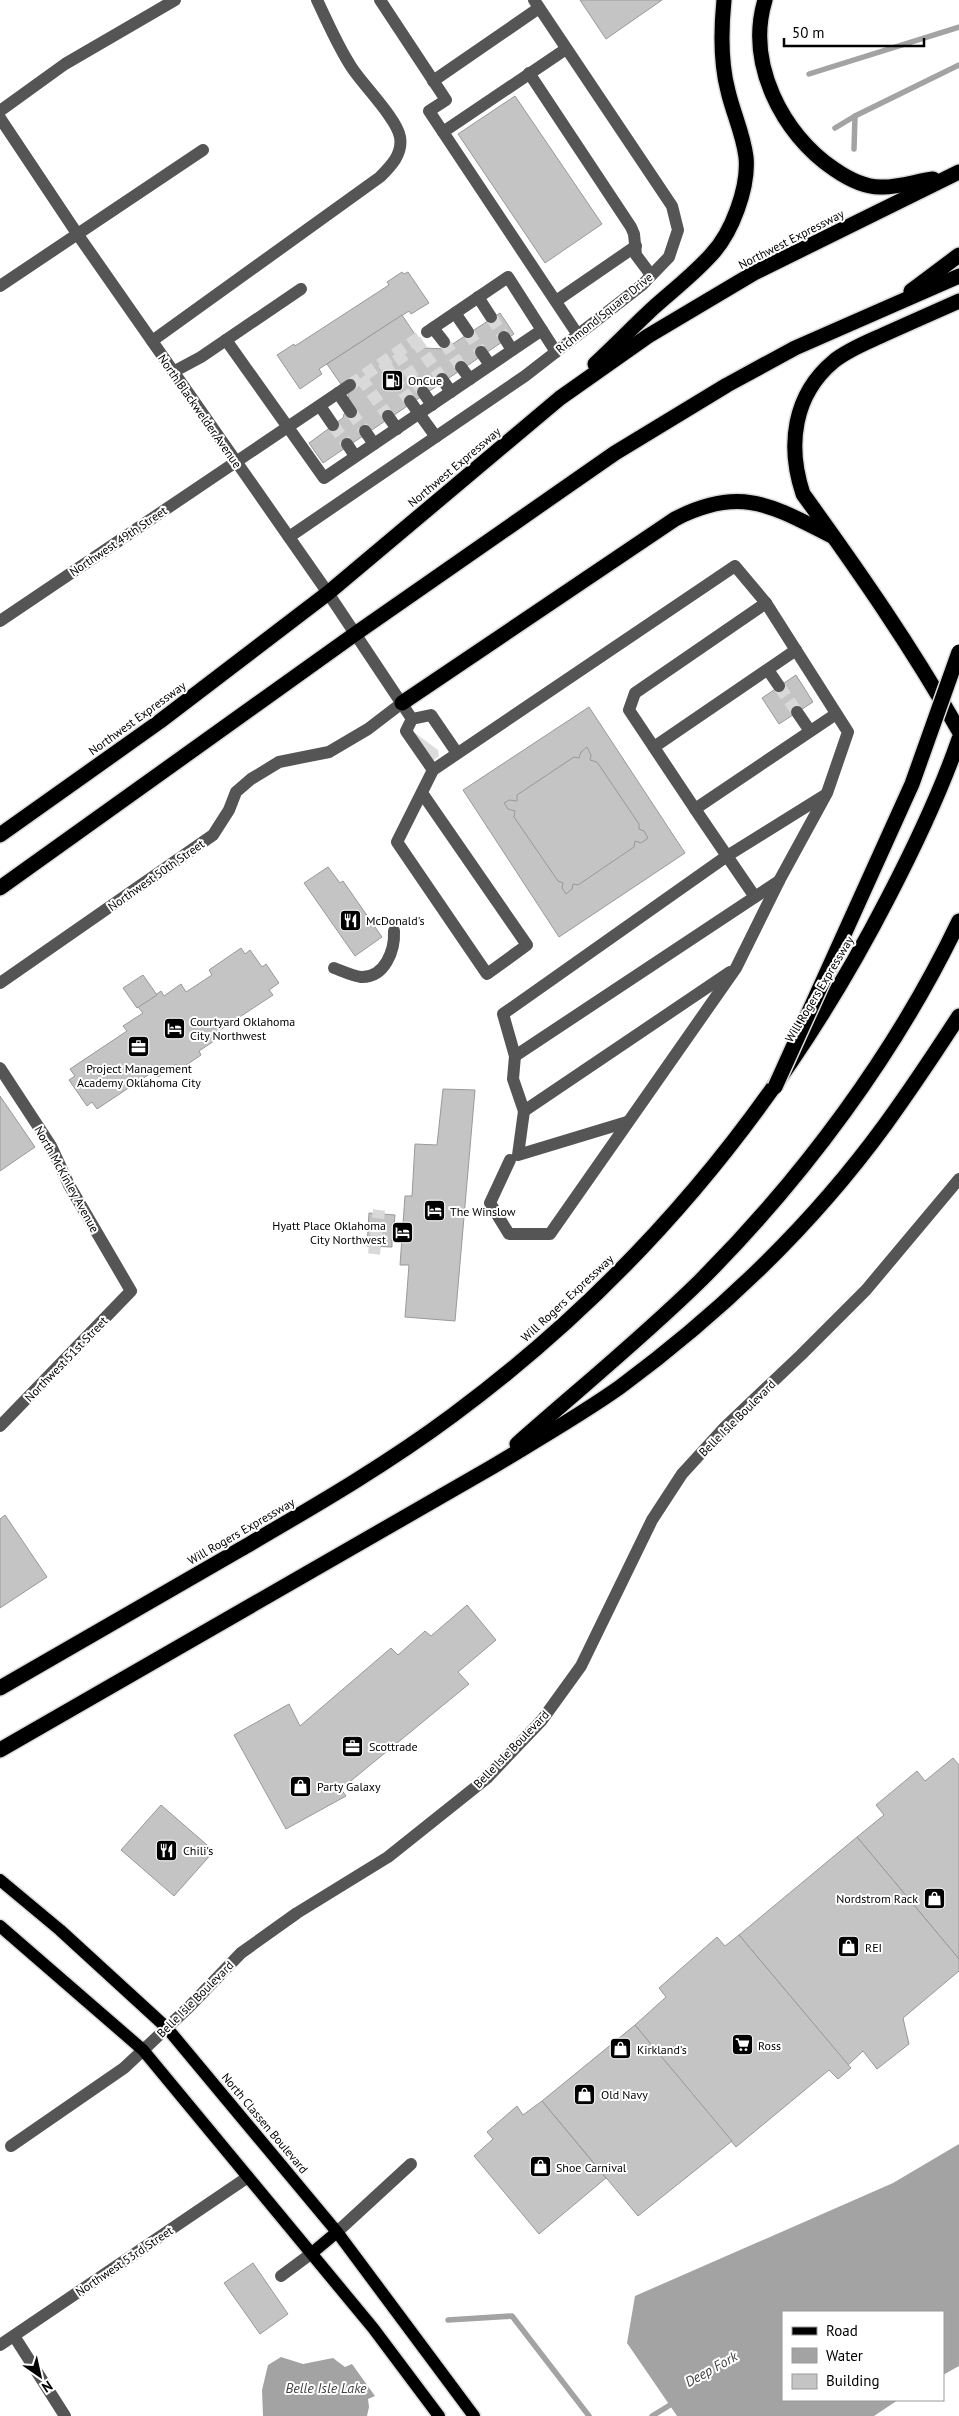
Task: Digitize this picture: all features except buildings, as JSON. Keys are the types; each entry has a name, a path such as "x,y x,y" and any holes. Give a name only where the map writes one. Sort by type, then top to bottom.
{"highway":[{"path":"560,398 713,254 727,230 738,205 745,180 746,158 742,135 728,90 722,60 721,29 724,0"},
{"path":"765,0 760,32 761,53 767,82 777,105 808,147 841,174 857,182 880,188 954,174"},
{"name":"Northwest Expressway","path":"0,835 159,722 328,593 560,398 648,336 754,273 954,174"},
{"path":"890,306 959,255"},
{"path":"0,888 355,634 615,453 673,416 795,348 959,276"},
{"path":"959,301 848,351 826,369 806,395 795,428 796,473 803,494 835,538 936,691 959,731"},
{"path":"402,703 675,519 694,510 726,501 760,504 774,507 835,538"},
{"path":"775,1087 912,784 959,652"},
{"name":"Will Rogers Expressway","path":"0,1688 301,1514 405,1449 454,1415 545,1340 633,1257 713,1169 775,1087 821,1018 862,949 918,840 959,739"},
{"path":"492,1467 698,1282 782,1193 831,1130 867,1079 920,994 959,922"},
{"path":"0,1750 492,1467 570,1421 619,1387 705,1319 793,1236 835,1188 884,1126 959,1016"}],"main road":[{"name":"North Classen Boulevard","path":"0,1880 60,1930 167,2028 337,2232 474,2416"},
{"path":"0,1926 143,2050 374,2328 439,2416"},
{"path":"312,2253 337,2232"}],"street":[{"path":"0,111 65,64 175,0"},
{"path":"152,341 380,177 400,152 400,138 395,124 352,68 317,0"},
{"path":"380,0 446,100 429,111 578,335"},
{"path":"433,80 537,4"},
{"name":"Richmond Square Drive","path":"289,537 525,376 651,276 669,257 678,230 672,206 537,4"},
{"path":"443,132 566,49"},
{"path":"529,73 631,227 639,261 651,276"},
{"name":"North Blackwelder Avenue","path":"0,118 78,235 328,593 412,719"},
{"path":"0,286 203,150"},
{"path":"556,301 636,246"},
{"path":"444,342 430,330 508,276 556,352"},
{"path":"173,372 201,357 301,289"},
{"path":"478,297 491,317"},
{"path":"455,313 468,332"},
{"path":"226,340 324,478 542,330"},
{"path":"504,337 512,350"},
{"path":"481,352 490,365"},
{"path":"461,366 470,379"},
{"path":"442,379 451,392"},
{"name":"Northwest 49th Street","path":"0,621 350,385"},
{"path":"423,392 432,405"},
{"path":"338,393 352,412"},
{"path":"410,401 436,437"},
{"path":"320,406 333,425"},
{"path":"388,416 397,429"},
{"path":"365,431 374,444"},
{"path":"347,444 355,456"},
{"path":"422,793 528,945 490,979 397,842 433,770 457,753 735,566 766,603 848,732 826,794 779,881 736,968 550,1234 510,1234 490,1203 510,1160"},
{"path":"755,897 630,710 635,692 766,603"},
{"path":"654,747 796,650"},
{"path":"768,670 780,686"},
{"name":"Northwest 50th Street","path":"0,983 213,835 229,810 236,792 251,779 279,762 329,752 368,729 402,703"},
{"path":"797,712 810,731"},
{"path":"695,809 836,714"},
{"path":"433,770 406,731 412,719 431,715 457,753"},
{"path":"627,1122 518,1155 524,1111 513,1079 515,1056 503,1014 727,856 826,794"},
{"path":"515,1056 779,881"},
{"path":"334,968 362,977 377,972 385,965 395,944 394,931"},
{"path":"524,1111 736,968"},
{"name":"North McKinley Avenue","path":"0,1068 51,1146 69,1185 131,1290"},
{"name":"Belle Isle Boulevard","path":"11,2146 124,2068 167,2028 241,1953 297,1913 388,1857 487,1778 542,1720 581,1666 652,1520 682,1474 725,1426 801,1355 866,1290 959,1179"},
{"name":"Northwest 51st Street","path":"0,1426 131,1290"},
{"path":"337,2232 412,2164"},
{"name":"Northwest 53rd Street","path":"0,2345 248,2177"},
{"path":"281,2276 312,2253"},
{"path":"14,2336 65,2416"}],"shaded area":[{"path":"415,733 438,750 439,756 428,765 413,736"}],"water":[{"path":"959,2144 959,2366 944,2374 944,2311 782,2311 782,2401 896,2401 874,2416 677,2416 627,2343 635,2296 893,2183"},
{"name":"Belle Isle Lake","path":"281,2357 303,2364 333,2358 345,2367 352,2364 375,2396 368,2399 367,2416 263,2416 262,2390 268,2365"}],"waterway":[{"path":"809,74 959,27"},
{"path":"835,128 855,116 959,65"},
{"path":"854,149 855,116"},
{"path":"448,2320 512,2316 589,2416"},
{"name":"Deep Fork","path":"652,2416 675,2402"}],"tunnel":[{"path":"491,317 504,337"},
{"path":"350,385 427,332"},
{"path":"468,332 481,352"},
{"path":"415,340 442,379"},
{"path":"444,342 461,367"},
{"path":"397,353 423,392"},
{"path":"383,362 410,401"},
{"path":"361,378 388,416"},
{"path":"351,412 365,431"},
{"path":"333,425 347,444"},
{"path":"779,686 797,712"},
{"path":"374,1254 379,1210"}],"place":[{"name":"OnCue","path":"392,380"},
{"name":"McDonald's","path":"350,920"},
{"name":"Courtyard Oklahoma City Northwest","path":"174,1028"},
{"name":"Project Management Academy Oklahoma City","path":"139,1047"},
{"name":"The Winslow","path":"434,1211"},
{"name":"Hyatt Place Oklahoma City Northwest","path":"402,1232"},
{"name":"Scottrade","path":"353,1746"},
{"name":"Party Galaxy","path":"301,1786"},
{"name":"Chili's","path":"167,1850"},
{"name":"Nordstrom Rack","path":"934,1898"},
{"name":"REI","path":"849,1947"},
{"name":"Ross","path":"742,2045"},
{"name":"Kirkland's","path":"621,2049"},
{"name":"Old Navy","path":"585,2094"},
{"name":"Shoe Carnival","path":"540,2167"}]}
